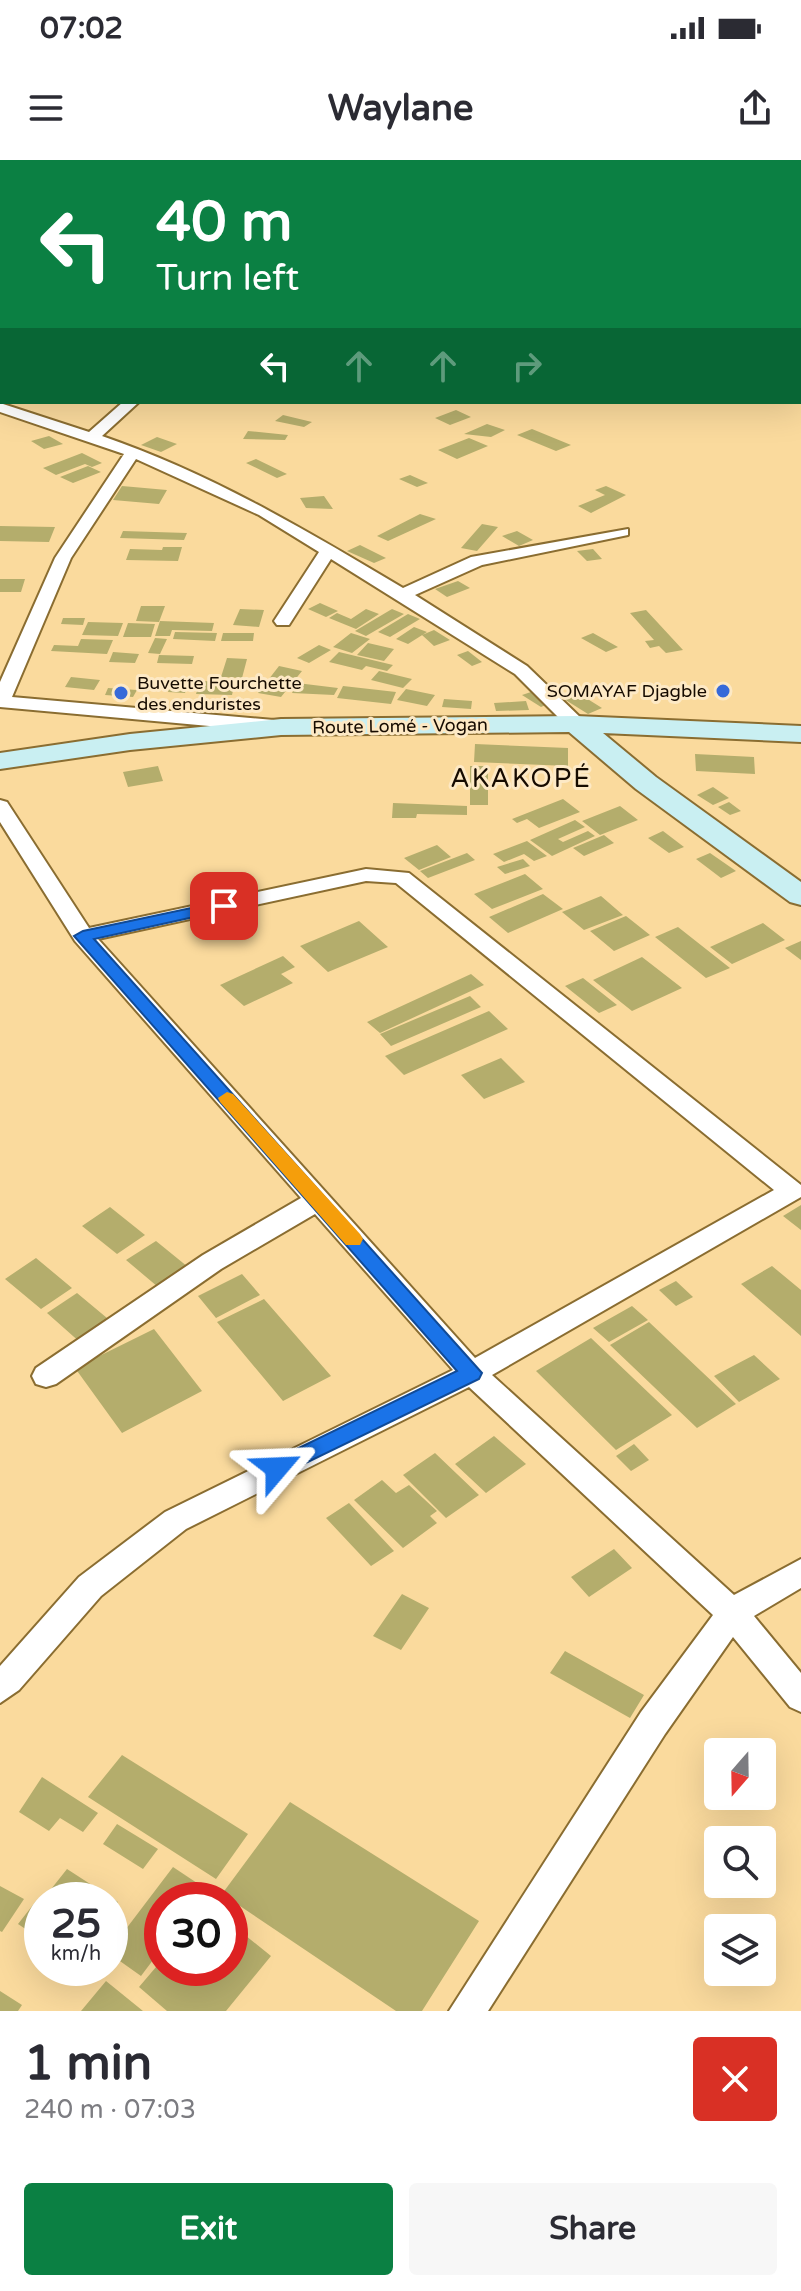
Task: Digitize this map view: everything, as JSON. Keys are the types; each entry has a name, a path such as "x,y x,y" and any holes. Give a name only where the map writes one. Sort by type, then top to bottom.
{"main road":[{"name":"Route Lomé - Vogan","path":"0,761 130,742 281,727 576,724 801,734"},
{"path":"576,724 646,783 801,896"}],"street":[{"path":"90,439 130,404"},
{"path":"0,407 133,452 265,512 521,670 576,724"},
{"path":"133,452 63,558 0,701 281,727"},
{"path":"402,595 477,561 622,532"},
{"path":"283,621 329,550"},
{"path":"0,806 83,936 472,1373 732,1613 801,1697"},
{"path":"0,1688 62,1615 113,1565 153,1534 194,1509 472,1373 796,1188 402,877 366,875 83,936"},
{"path":"46,1376 212,1262 318,1200"},
{"path":"467,2011 653,1723 732,1613 801,1572"}],"building":[{"path":"456,410 471,417 450,425 435,418"},
{"path":"283,415 312,422 304,427 275,421"},
{"path":"487,424 505,430 491,437 464,434"},
{"path":"532,429 571,445 556,451 517,435"},
{"path":"248,431 288,435 285,440 243,439"},
{"path":"49,436 63,444 44,449 31,441"},
{"path":"157,437 177,444 161,452 141,445"},
{"path":"469,438 488,446 457,459 438,450"},
{"path":"82,453 102,463 92,467 85,464 56,475 43,468"},
{"path":"256,459 287,474 277,478 246,463"},
{"path":"88,466 101,472 73,483 60,477"},
{"path":"410,475 428,483 417,487 399,479"},
{"path":"122,486 167,490 159,504 113,500"},
{"path":"606,486 626,495 591,513 578,506 605,495 595,490"},
{"path":"324,496 333,509 306,508 300,498"},
{"path":"420,514 436,519 388,541 377,536"},
{"path":"482,524 498,527 477,551 461,548"},
{"path":"0,526 55,527 49,542 0,541"},
{"path":"123,531 187,533 184,540 120,538"},
{"path":"517,531 533,540 519,546 502,536"},
{"path":"360,545 386,558 374,563 347,551"},
{"path":"163,547 182,547 178,561 126,560 130,549 162,550"},
{"path":"593,549 602,559 587,561 577,551"},
{"path":"0,579 25,579 21,592 0,592"},
{"path":"458,581 470,588 447,597 435,589"},
{"path":"320,603 338,611 326,617 308,609"},
{"path":"141,606 165,606 159,622 136,621"},
{"path":"240,609 264,610 259,627 233,625"},
{"path":"366,609 379,614 356,629 329,618 337,613 351,619"},
{"path":"392,609 404,614 366,636 355,631"},
{"path":"646,610 683,650 666,653 659,646 650,648 645,641 654,640 630,613"},
{"path":"408,614 420,619 390,637 378,632"},
{"path":"63,618 85,618 83,625 61,624"},
{"path":"160,621 214,623 212,631 172,630 170,636 155,636"},
{"path":"88,622 123,623 118,636 82,635"},
{"path":"128,623 155,624 151,637 123,637"},
{"path":"414,627 427,632 408,644 396,639"},
{"path":"434,630 450,640 434,646 422,635"},
{"path":"175,632 217,633 215,641 173,639"},
{"path":"223,633 254,633 253,641 221,641"},
{"path":"351,633 370,639 352,653 333,647"},
{"path":"593,633 618,647 606,652 581,638"},
{"path":"155,638 167,639 160,654 148,653"},
{"path":"81,639 113,640 107,654 51,651 54,645 78,646"},
{"path":"368,643 394,649 384,661 357,655"},
{"path":"319,645 331,650 309,663 297,658"},
{"path":"468,651 482,662 472,666 457,655"},
{"path":"113,652 139,654 135,663 109,662"},
{"path":"339,652 393,665 387,671 366,666 362,670 329,662"},
{"path":"159,655 194,656 192,664 157,663"},
{"path":"227,658 247,659 242,678 221,677"},
{"path":"279,666 302,671 281,697 258,693"},
{"path":"379,671 412,679 403,688 371,680"},
{"path":"71,677 100,680 94,690 65,687"},
{"path":"171,681 189,681 185,693 168,692"},
{"path":"200,681 235,682 232,695 196,694"},
{"path":"297,683 338,688 334,695 292,693"},
{"path":"343,686 396,692 391,704 337,698"},
{"name":"Buvette Fourchette des enduristes","path":"108,688 137,690 133,697 105,695"},
{"path":"406,689 435,695 427,706 397,700"},
{"path":"534,691 552,702 541,707 522,695"},
{"path":"578,693 602,708 588,714 564,699"},
{"path":"444,699 472,701 471,709 442,707"},
{"path":"526,701 529,710 496,711 494,703"},
{"path":"475,744 568,748 568,766 474,762"},
{"path":"695,754 754,757 755,774 696,771"},
{"path":"158,766 163,781 128,787 123,772"},
{"path":"470,766 488,766 488,805 470,805"},
{"path":"713,787 729,798 713,805 697,795"},
{"path":"563,799 580,812 539,828 527,819 517,823 512,819"},
{"path":"729,802 741,811 730,815 718,807"},
{"path":"393,803 467,806 467,815 417,814 416,818 392,818"},
{"path":"620,806 638,820 600,835 582,821"},
{"path":"575,820 585,827 558,839 563,842 588,831 595,836 552,856 530,840"},
{"path":"663,831 684,847 669,853 648,838"},
{"path":"604,835 614,843 584,856 573,848"},
{"path":"527,841 547,856 534,861 524,854 504,862 493,854"},
{"path":"437,845 451,857 419,870 404,858"},
{"path":"467,853 475,860 428,878 420,871"},
{"path":"710,853 736,871 721,878 696,859"},
{"path":"523,859 530,866 505,874 497,867"},
{"path":"525,874 543,889 492,909 474,894"},
{"path":"543,894 563,909 508,933 489,917"},
{"path":"601,896 623,915 584,930 562,912"},
{"path":"626,916 650,935 614,951 590,931"},
{"path":"359,921 388,947 328,972 300,946"},
{"path":"763,923 785,940 732,964 710,947"},
{"path":"678,927 730,968 706,978 655,937"},
{"path":"801,941 801,960 785,948"},
{"path":"283,956 295,967 281,974 293,983 244,1006 220,985"},
{"path":"642,957 682,988 632,1011 593,980"},
{"path":"471,974 484,985 380,1033 367,1022"},
{"path":"583,978 617,1005 599,1013 565,986"},
{"path":"470,996 481,1007 391,1046 380,1034"},
{"path":"489,1011 508,1029 404,1075 385,1056"},
{"path":"501,1058 525,1082 484,1099 461,1075"},
{"path":"801,1205 801,1230 783,1216"},
{"path":"110,1207 145,1235 117,1254 82,1226"},
{"path":"156,1241 188,1267 158,1287 126,1260"},
{"path":"36,1258 72,1288 41,1309 5,1279"},
{"path":"772,1266 801,1290 801,1336 741,1284"},
{"path":"242,1274 260,1295 216,1318 198,1296"},
{"path":"676,1281 693,1297 676,1306 659,1290"},
{"path":"77,1293 113,1323 82,1344 47,1313"},
{"path":"264,1299 331,1376 283,1401 217,1322"},
{"path":"632,1306 648,1320 609,1342 593,1328"},
{"path":"649,1322 736,1404 697,1428 610,1345"},
{"path":"154,1329 202,1391 122,1433 75,1368"},
{"path":"591,1338 672,1415 616,1450 536,1371"},
{"path":"754,1355 780,1379 739,1402 714,1376"},
{"path":"494,1436 526,1464 486,1493 455,1464"},
{"path":"634,1444 649,1460 631,1471 616,1456"},
{"path":"435,1453 479,1495 446,1518 403,1475"},
{"path":"382,1480 396,1493 409,1485 437,1511 430,1516 437,1523 403,1548 354,1500"},
{"path":"349,1503 394,1551 371,1566 326,1518"},
{"path":"614,1549 632,1568 589,1597 571,1577"},
{"path":"402,1594 429,1608 401,1650 373,1636"},
{"path":"565,1651 644,1695 630,1718 550,1673"},
{"path":"122,1755 248,1834 216,1879 88,1797"},
{"path":"42,1777 98,1813 83,1832 60,1818 49,1831 19,1812"},
{"path":"290,1802 479,1921 422,2011 396,2011 248,1911 248,1882 231,1882"},
{"path":"117,1824 158,1849 143,1869 103,1844"},
{"path":"173,1867 196,1882 162,1882"},
{"path":"67,1869 87,1882 57,1882"},
{"path":"0,1886 24,1899 0,1931"},
{"path":"144,1905 144,1972 141,1976 128,1967 128,1926"},
{"path":"248,1937 271,1956 248,1984"},
{"path":"144,1981 144,1986 246,1986 226,2011 167,2011 139,1987"},
{"path":"102,1986 112,1986 143,2011 81,2011"},
{"path":"0,1991 22,2005 18,2011 0,2011"}],"slow traffic":[{"path":"227,1098 353,1239"}],"place":[{"name":"SOMAYAF Djagble","path":"723,691"},
{"name":"Buvette Fourchette des enduristes","path":"121,693"}],"district":[{"name":"AKAKOPÉ","path":"521,778"}],"route":[{"path":"224,906 83,936 472,1373 277,1468"}]}
